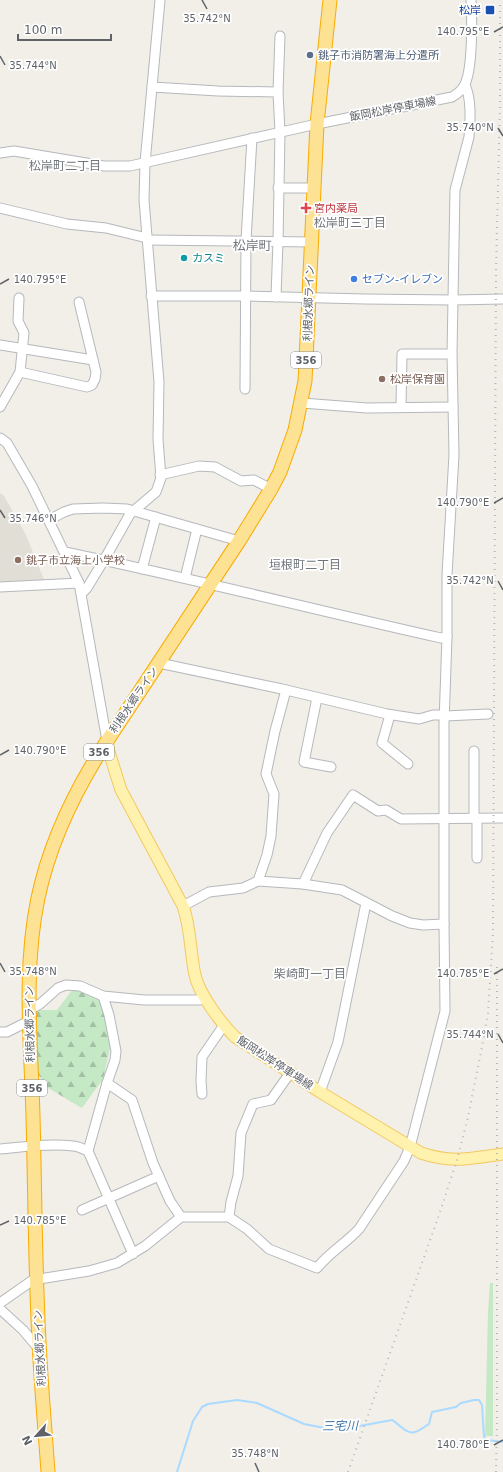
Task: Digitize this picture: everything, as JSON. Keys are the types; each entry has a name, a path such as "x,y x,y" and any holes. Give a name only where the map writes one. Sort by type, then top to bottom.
{"highway":[{"name":"利根水郷ライン","path":"48,1472 39,1348 29,1016 30,959 35,917 49,857 58,831 73,799 107,741 239,541 271,489 280,472 295,430 306,381 317,124 330,0"}],"main road":[{"name":"飯岡松岸停車場線","path":"107,741 108,752 121,790 182,906 188,926 195,976 206,999 224,1025 235,1037 320,1092 421,1154 445,1159 463,1160 503,1154"}],"street":[{"path":"82,593 87,588 133,510 156,492 159,484 159,382 144,200 145,163 160,0"},
{"path":"0,1303 33,1280 89,1271 117,1263 146,1246 181,1217 229,1217 247,1229 269,1249 317,1268 326,1257 350,1239 359,1229 404,1161 410,1147 445,1011 445,715 447,575 454,455 452,354 455,190 470,129 468,93 465,85 468,74 470,50 471,0"},
{"path":"276,297 280,132 278,92 280,36"},
{"name":"飯岡松岸停車場線","path":"0,153 14,151 104,166 130,166 317,124 452,97 462,90 465,85"},
{"path":"152,87 218,91 278,92"},
{"path":"245,389 246,240 252,138"},
{"path":"278,188 314,188"},
{"path":"0,208 67,224 106,228 147,239 311,242"},
{"path":"151,296 245,296 453,300 503,299"},
{"path":"0,407 20,372 24,333 18,321 19,298"},
{"path":"20,372 90,386 92,385 96,372 79,302"},
{"path":"0,345 93,360"},
{"path":"401,407 402,354 452,354"},
{"path":"302,404 367,408 453,407"},
{"path":"0,438 7,443 32,486 79,583 82,593 107,741"},
{"path":"160,475 199,466 215,467 241,481 254,480 271,489"},
{"path":"49,520 64,512 73,510 103,508 133,510 239,541"},
{"path":"142,568 156,517"},
{"path":"186,578 197,529"},
{"path":"65,552 211,583 338,615 441,638 447,637"},
{"path":"0,587 79,583"},
{"path":"158,663 286,690 390,715 419,719 433,715 488,714"},
{"path":"258,881 267,855 271,836 274,794 266,774 275,731 286,690"},
{"path":"317,698 304,762 331,768"},
{"path":"390,715 382,743 408,764"},
{"path":"474,751 477,858"},
{"path":"303,884 327,833 353,795 378,811 386,810 401,819 502,818"},
{"path":"182,906 209,892 243,888 258,881 303,884 342,890 392,916 410,923 423,925 444,924"},
{"path":"320,1092 338,1042 366,903"},
{"path":"0,1032 7,1032 29,1016 58,988 66,985 80,986 103,996 144,1000 177,1001 206,999"},
{"path":"103,996 109,1015 116,1051 115,1060 88,1151 133,1254"},
{"path":"202,1094 202,1058 224,1025"},
{"path":"229,1217 231,1202 238,1176 240,1133 253,1104 271,1100 290,1073"},
{"path":"107,1083 132,1100 158,1176 170,1201 181,1217"},
{"path":"0,1150 37,1145 75,1146 88,1151"},
{"path":"82,1210 158,1176"},
{"path":"0,1309 23,1330 39,1348"}],"shaded area":[{"name":"銚子市立海上小学校","path":"0,493 4,496 25,533 45,582 0,584"}],"green space":[{"path":"73,989 101,998 111,1044 103,1079 82,1108 48,1088 35,1070 35,1010 57,1010"},
{"path":"490,1283 493,1283 493,1436 485,1436 488,1312"}],"waterway":[{"name":"三宅川","path":"177,1472 193,1421 202,1407 208,1404 237,1400 257,1403 304,1424 325,1428 349,1428 392,1420 409,1432 419,1431 429,1424 432,1412 456,1407 461,1403 479,1400 482,1405 484,1437 487,1440 503,1442"}],"railway":[{"path":"348,1472 457,1160 468,1117 488,1013 493,933 496,270 500,101 500,0"},
{"path":"496,1472 497,966"}],"place":[{"name":"松岸","path":"490,10"},
{"name":"銚子市消防署海上分遣所","path":"310,55"},
{"name":"宮内薬局","path":"306,208"},
{"name":"カスミ","path":"184,258"},
{"name":"セブン-イレブン","path":"354,279"},
{"name":"松岸保育園","path":"382,379"},
{"name":"銚子市立海上小学校","path":"18,560"}],"district":[{"name":"松岸町二丁目","path":"65,166"},
{"name":"松岸町三丁目","path":"350,223"},
{"name":"松岸町","path":"252,245"},
{"name":"垣根町二丁目","path":"305,565"},
{"name":"柴崎町一丁目","path":"310,974"}]}
